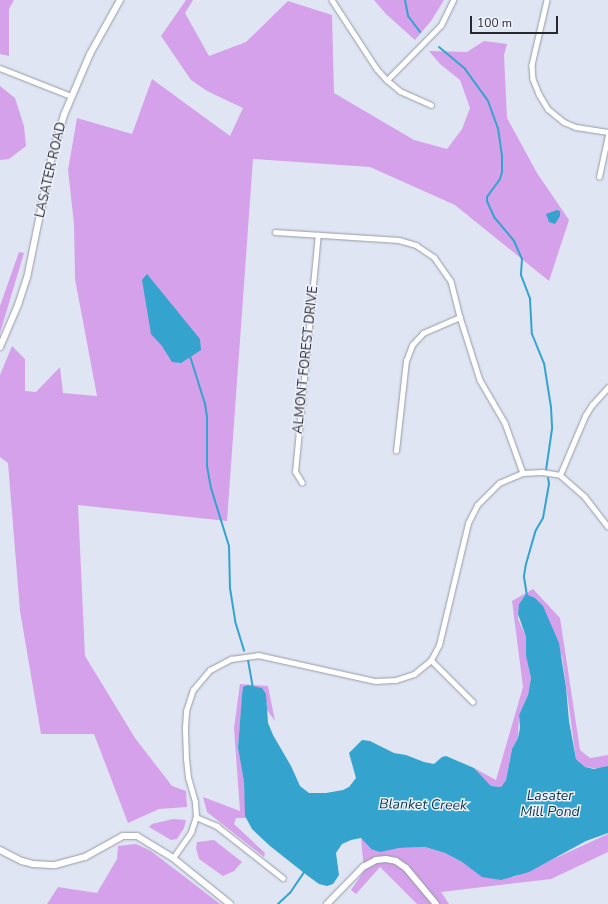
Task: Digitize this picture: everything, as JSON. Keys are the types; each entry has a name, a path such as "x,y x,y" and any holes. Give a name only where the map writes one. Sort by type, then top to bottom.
{"street":[{"name":"LASATER ROAD","path":"0,347 18,305 27,278 52,155 71,96 90,54 120,0"},
{"path":"332,0 377,69 387,80 400,91 431,105"},
{"path":"387,80 441,25 453,0"},
{"path":"547,0 532,65 533,79 539,94 548,109 564,122 576,127 608,134 599,176"},
{"path":"0,68 71,96"},
{"path":"275,232 399,240 409,242 434,257 448,274 480,380 505,424 523,473"},
{"name":"ALMONT FOREST DRIVE","path":"302,483 295,472 318,235"},
{"path":"396,451 406,361 412,345 423,333 460,317"},
{"path":"560,476 585,416 592,405 608,387"},
{"path":"173,858 191,832 196,817 195,802 187,771 185,719 193,690 204,676 213,668 232,659 258,655 292,661 362,679 386,681 414,674 431,660 439,645 468,523 474,511 499,483 523,473 542,472 560,476 585,497 608,526"},
{"path":"431,660 473,702"},
{"path":"196,817 217,826 283,878"},
{"path":"0,850 22,861 33,864 55,865 85,857 120,838 132,835 141,837 173,858 230,904"},
{"path":"327,904 363,867 376,860 386,859 396,861 406,868 436,904"}],"shaded area":[{"path":"0,0 14,0 9,9 9,56 0,54"},
{"path":"186,0 193,0 185,13 209,56 246,42 288,1 332,15 334,93 414,140 447,149 462,129 470,108 460,80 440,64 429,51 467,52 484,41 507,44 504,55 507,118 537,173 569,220 549,281 455,205 370,167 253,159 227,521 78,505 85,656 135,738 172,786 186,791 187,807 159,809 128,823 94,734 41,734 20,611 8,463 0,457 0,375 12,346 25,359 25,391 36,392 60,367 63,393 97,396 75,279 74,224 68,170 77,118 132,134 152,79 230,136 243,108 207,91 191,80 161,36"},
{"path":"374,0 444,0 431,21 415,40 386,14"},
{"path":"0,86 15,98 24,126 26,146 9,159 0,160"},
{"path":"19,252 24,253 0,333 0,306"},
{"path":"533,589 560,618 580,750 590,758 608,755 608,766 601,769 585,767 576,759 562,656 532,597 526,594 519,604 518,619 526,637 526,656 531,678 528,695 519,715 518,738 512,749 506,780 501,787 491,786 474,768 496,780 523,687 512,601"},
{"path":"240,684 268,686 275,721 267,710 267,703 247,685 243,687 238,748 244,782 246,818 236,818 234,824 265,853 264,857 207,812 203,797 240,811 234,728"},
{"path":"173,819 186,820 184,828 177,839 171,840 149,827 152,824"},
{"path":"608,834 608,852 551,879 441,892 449,904 417,904 380,867 356,894 351,890 364,871 361,838 371,849 425,847 445,853 462,862 482,876 514,877"},
{"path":"214,840 242,862 234,871 223,876 199,859 196,848 197,842"},
{"path":"136,844 151,851 220,904 47,904 58,887 97,893 117,859 118,846"}],"water":[{"path":"557,210 560,211 560,216 555,224 549,222 546,214"},
{"path":"147,274 200,339 201,350 181,363 172,362 162,346 151,334 142,280"},
{"name":"Lasater Mill Pond","path":"526,594 535,598 543,606 559,643 566,687 569,721 576,759 585,767 594,769 608,766 608,833 586,841 529,872 501,880 482,877 462,862 445,853 425,847 399,848 380,852 371,849 361,838 342,844 336,853 339,875 333,884 327,886 319,884 308,876 270,846 252,829 245,816 244,782 238,748 243,687 247,685 262,688 266,694 268,723 273,735 291,766 300,786 309,793 326,793 343,790 349,787 356,778 349,753 362,740 370,741 394,753 406,755 434,764 442,757 446,756 474,768 491,786 501,787 506,780 512,749 518,738 520,728 519,715 528,695 531,678 526,656 526,637 518,614 519,604"}],"waterway":[{"path":"405,0 408,16 420,32"},
{"path":"439,47 465,69 488,101 498,128 502,156 502,172 500,179 487,197 487,201 494,217 514,241 522,259 521,275 530,299 532,334 544,363 551,407 552,429 546,470"},
{"path":"190,356 205,404 207,417 207,466 211,488 229,546 230,588 235,621 244,651"},
{"path":"527,596 524,576 526,564 536,530 543,518 549,484 548,478"},
{"path":"248,660 253,687"},
{"name":"Blanket Creek","path":"278,904 290,893 305,871"}]}
